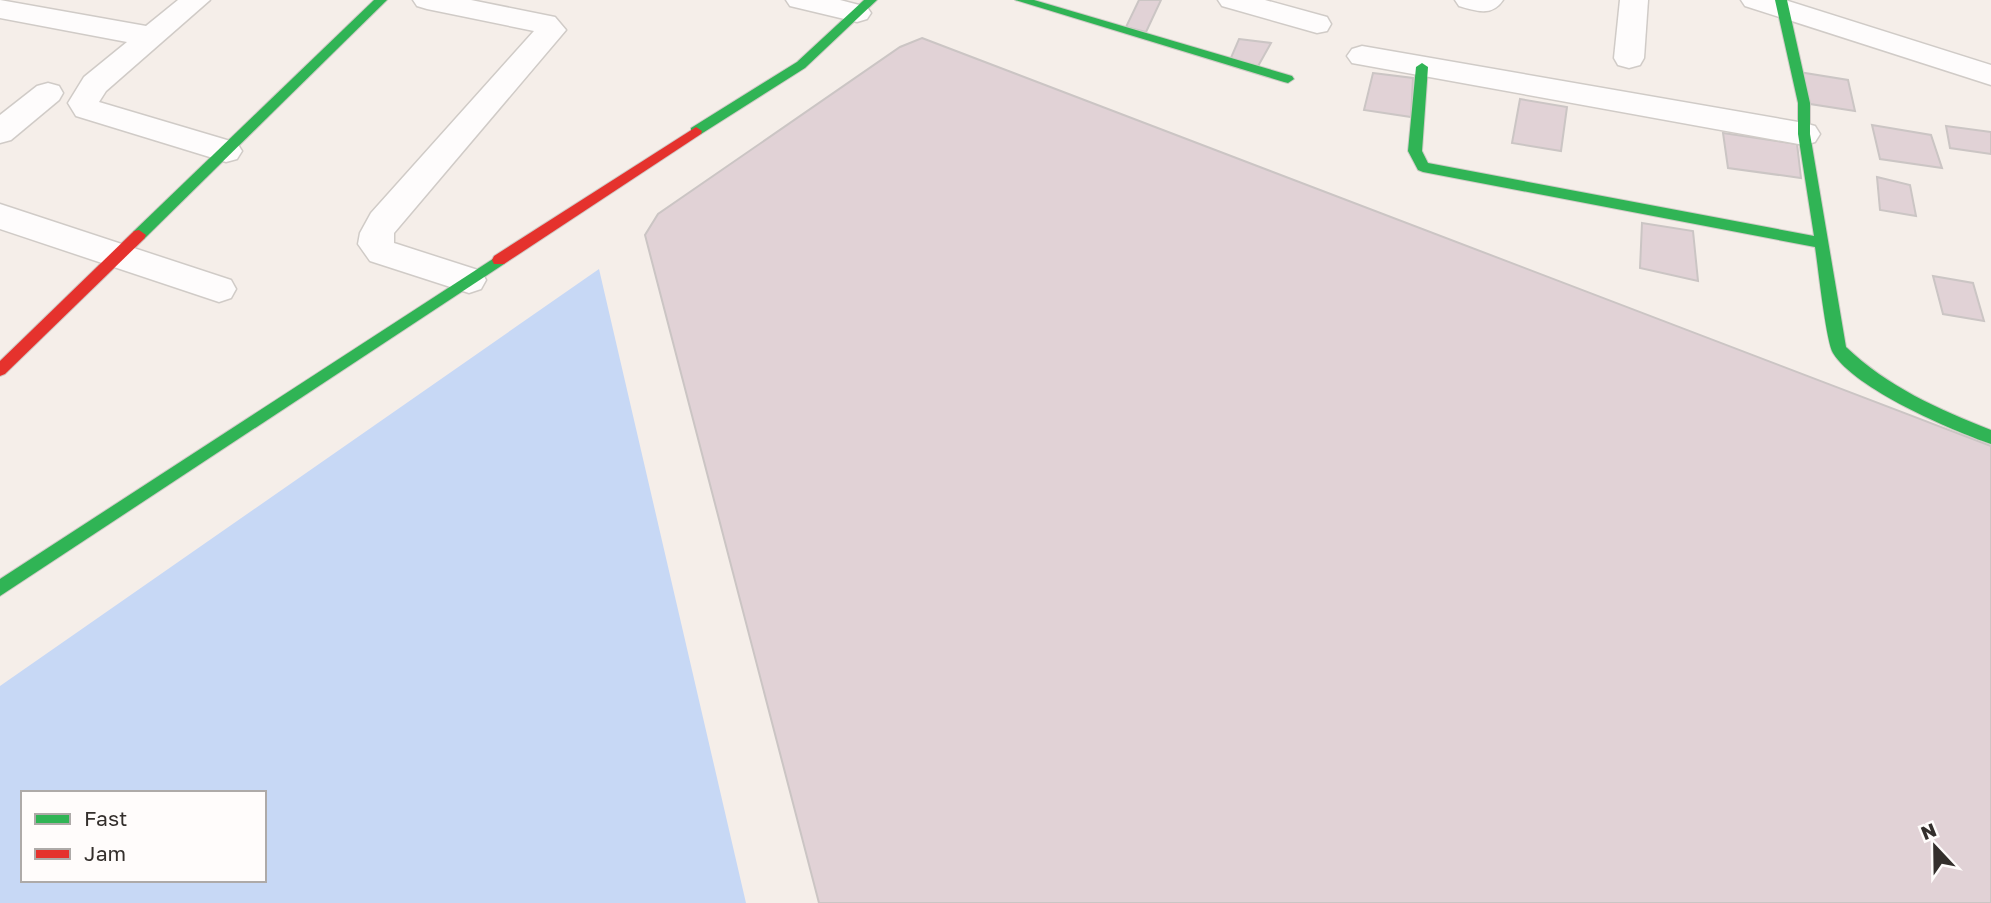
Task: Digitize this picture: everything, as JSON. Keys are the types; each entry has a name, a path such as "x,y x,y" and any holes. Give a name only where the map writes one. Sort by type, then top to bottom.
{"street":[{"path":"197,0 87,93 83,103 87,109 226,151"},
{"path":"0,370 381,0"},
{"path":"427,0 545,24 551,30 383,222 377,233 375,244 382,252 469,280"},
{"path":"800,0 864,6"},
{"path":"1021,0 1052,4 1288,79"},
{"path":"1232,0 1317,24"},
{"path":"1469,0 1485,3 1489,0"},
{"path":"1629,58 1634,0"},
{"path":"1755,0 1783,5 1991,75"},
{"path":"1783,5 1804,103 1804,134 1839,350 1848,362 1936,415 1991,437"},
{"path":"0,588 801,65 864,6"},
{"path":"0,9 152,37"},
{"path":"1362,56 1804,134"},
{"path":"1422,66 1415,151 1423,167 1822,243"},
{"path":"0,132 48,93"},
{"path":"0,216 219,289"}],"water":[{"path":"599,269 746,903 0,903 0,686"}],"building":[{"path":"1139,0 1161,0 1146,32 1126,27"},
{"path":"922,38 1991,446 1991,903 819,903 645,235 658,214 900,47"},
{"path":"1239,39 1271,43 1257,68 1230,60"},
{"path":"1799,72 1848,80 1855,111 1804,103"},
{"path":"1373,73 1413,78 1411,117 1364,110"},
{"path":"1520,99 1567,107 1561,151 1512,143"},
{"path":"1872,125 1931,135 1942,168 1880,159"},
{"path":"1946,126 1991,132 1991,154 1950,148"},
{"path":"1723,133 1797,144 1801,178 1728,168"},
{"path":"1877,177 1910,185 1916,216 1880,210"},
{"path":"1642,223 1693,231 1698,281 1640,268"},
{"path":"1933,276 1973,283 1984,321 1943,314"}],"traffic: fast":[{"path":"139,235 381,0"},
{"path":"696,131 801,65 871,0"},
{"path":"1021,0 1288,79"},
{"path":"1781,0 1804,103 1804,134 1839,350 1872,379 1891,391 1991,437"},
{"path":"1422,67 1415,151 1423,167 1822,243"},
{"path":"0,588 499,260"}],"traffic: jam":[{"path":"499,260 696,131"},
{"path":"0,370 139,235"}]}
